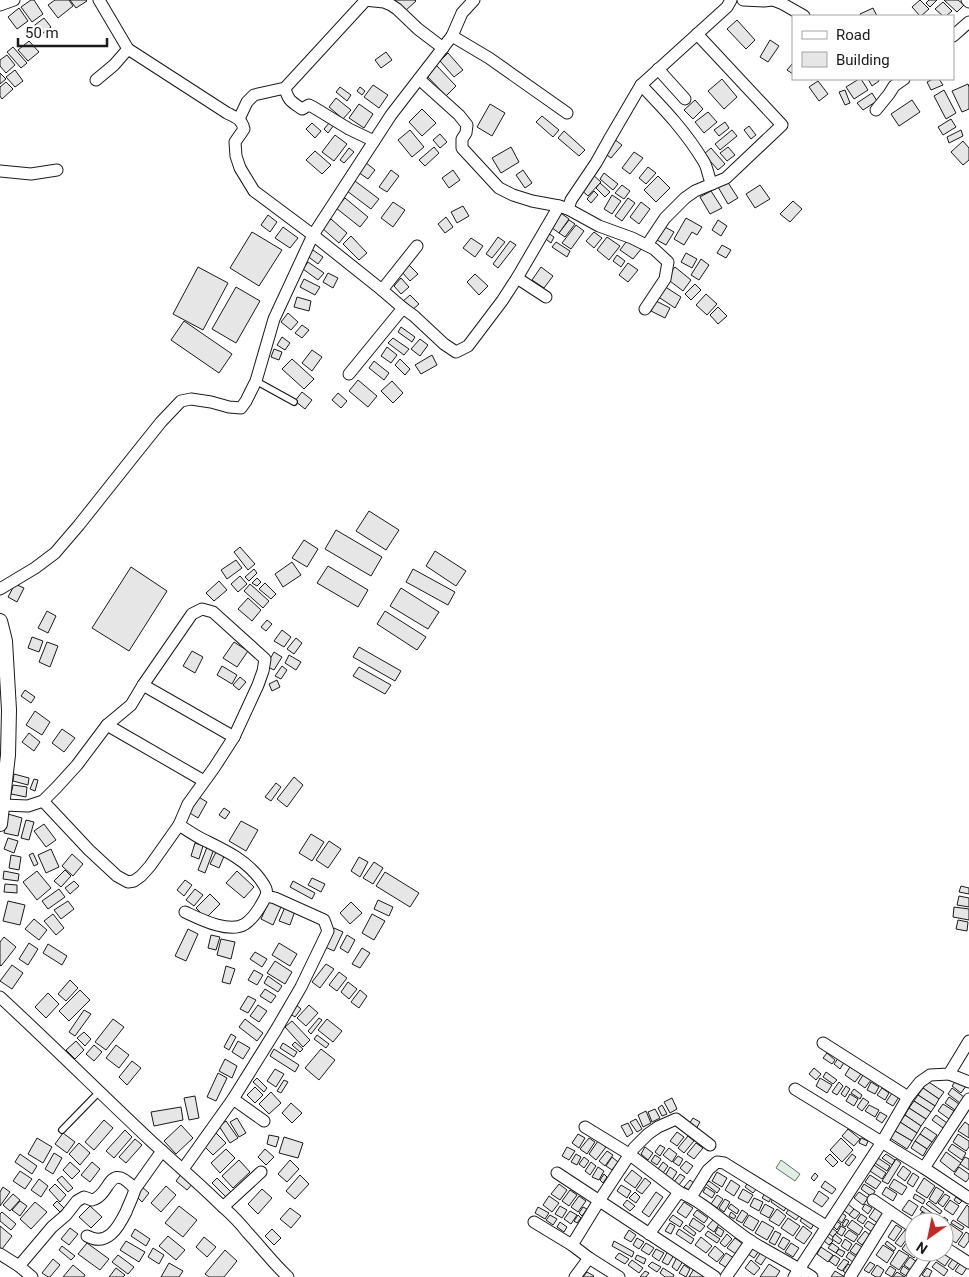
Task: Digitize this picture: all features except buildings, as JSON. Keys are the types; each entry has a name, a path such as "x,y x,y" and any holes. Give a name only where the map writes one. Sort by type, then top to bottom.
{"street":[{"path":"0,5 14,0"},
{"path":"99,0 128,49 243,123 244,129 236,142 236,156 240,168 254,191 313,235 456,352 468,346 502,301 563,207 596,163 642,85 727,7 731,0"},
{"path":"239,119 247,102 254,95 285,88 365,0 384,2 391,5 443,48"},
{"path":"0,588 35,568 56,553 161,422 181,401 191,398 241,408 256,381 274,319 313,235 374,141 452,36 462,14 474,0"},
{"path":"743,0 772,0 802,15"},
{"path":"954,35 969,22"},
{"path":"647,245 665,218 685,198 732,173 782,125 697,34"},
{"path":"452,36 489,58 567,112"},
{"path":"96,80 114,65 128,49"},
{"path":"658,69 685,99"},
{"path":"419,79 459,115 467,125 462,139 462,148 499,188 513,196 563,207 599,226 647,245 668,262 665,278 644,309"},
{"path":"876,110 894,86 903,80"},
{"path":"642,85 677,123 691,142 704,163 712,184"},
{"path":"285,88 290,100 302,109 309,105 314,107 348,129 374,141"},
{"path":"0,171 30,174 57,170"},
{"path":"382,290 417,246"},
{"path":"517,278 546,297"},
{"path":"349,374 403,308"},
{"path":"3,805 28,806 43,801 57,788 107,725 131,705 192,614 202,609 213,612 265,659 258,685 234,737 188,804 179,825 142,876 128,882 117,876 89,850 43,801"},
{"path":"0,622 5,641 10,710 8,755 0,824"},
{"path":"143,685 234,737"},
{"path":"107,725 204,781"},
{"path":"179,825 228,852 248,866 254,871 267,891 266,896 250,920 236,927 226,927 204,921 185,912"},
{"path":"183,1169 234,1099 301,987 328,931 324,920 275,898 266,896"},
{"path":"0,997 223,1207 288,1277"},
{"path":"949,1074 969,1042"},
{"path":"822,1043 908,1097"},
{"path":"796,1273 882,1142 908,1097 920,1082 930,1074 949,1074 969,1082"},
{"path":"795,1089 968,1195"},
{"path":"234,1099 264,1121"},
{"path":"924,1168 969,1099"},
{"path":"572,1245 629,1154 648,1134 676,1119 710,1145"},
{"path":"585,1127 629,1154 679,1192 691,1197 796,1273 812,1277"},
{"path":"87,1236 101,1239 114,1232 136,1190 162,1151"},
{"path":"691,1197 708,1170 717,1162 724,1163 826,1226"},
{"path":"223,1207 260,1172"},
{"path":"557,1173 715,1277"},
{"path":"19,1266 80,1198 84,1197 92,1200 99,1198 112,1180 117,1178 122,1178 136,1190"},
{"path":"648,1234 679,1192"},
{"path":"873,1200 904,1221"},
{"path":"850,1277 890,1212"},
{"path":"534,1222 572,1245 618,1277"},
{"path":"726,1277 751,1241"},
{"path":"954,1253 969,1263"},
{"path":"0,1254 32,1277"},
{"path":"575,1277 589,1258"},
{"path":"912,1277 922,1262"}],"lane":[{"path":"256,381 294,402"},
{"path":"62,1130 99,1092"}],"green space":[{"path":"781,1160 800,1174 795,1181 776,1168"}]}
